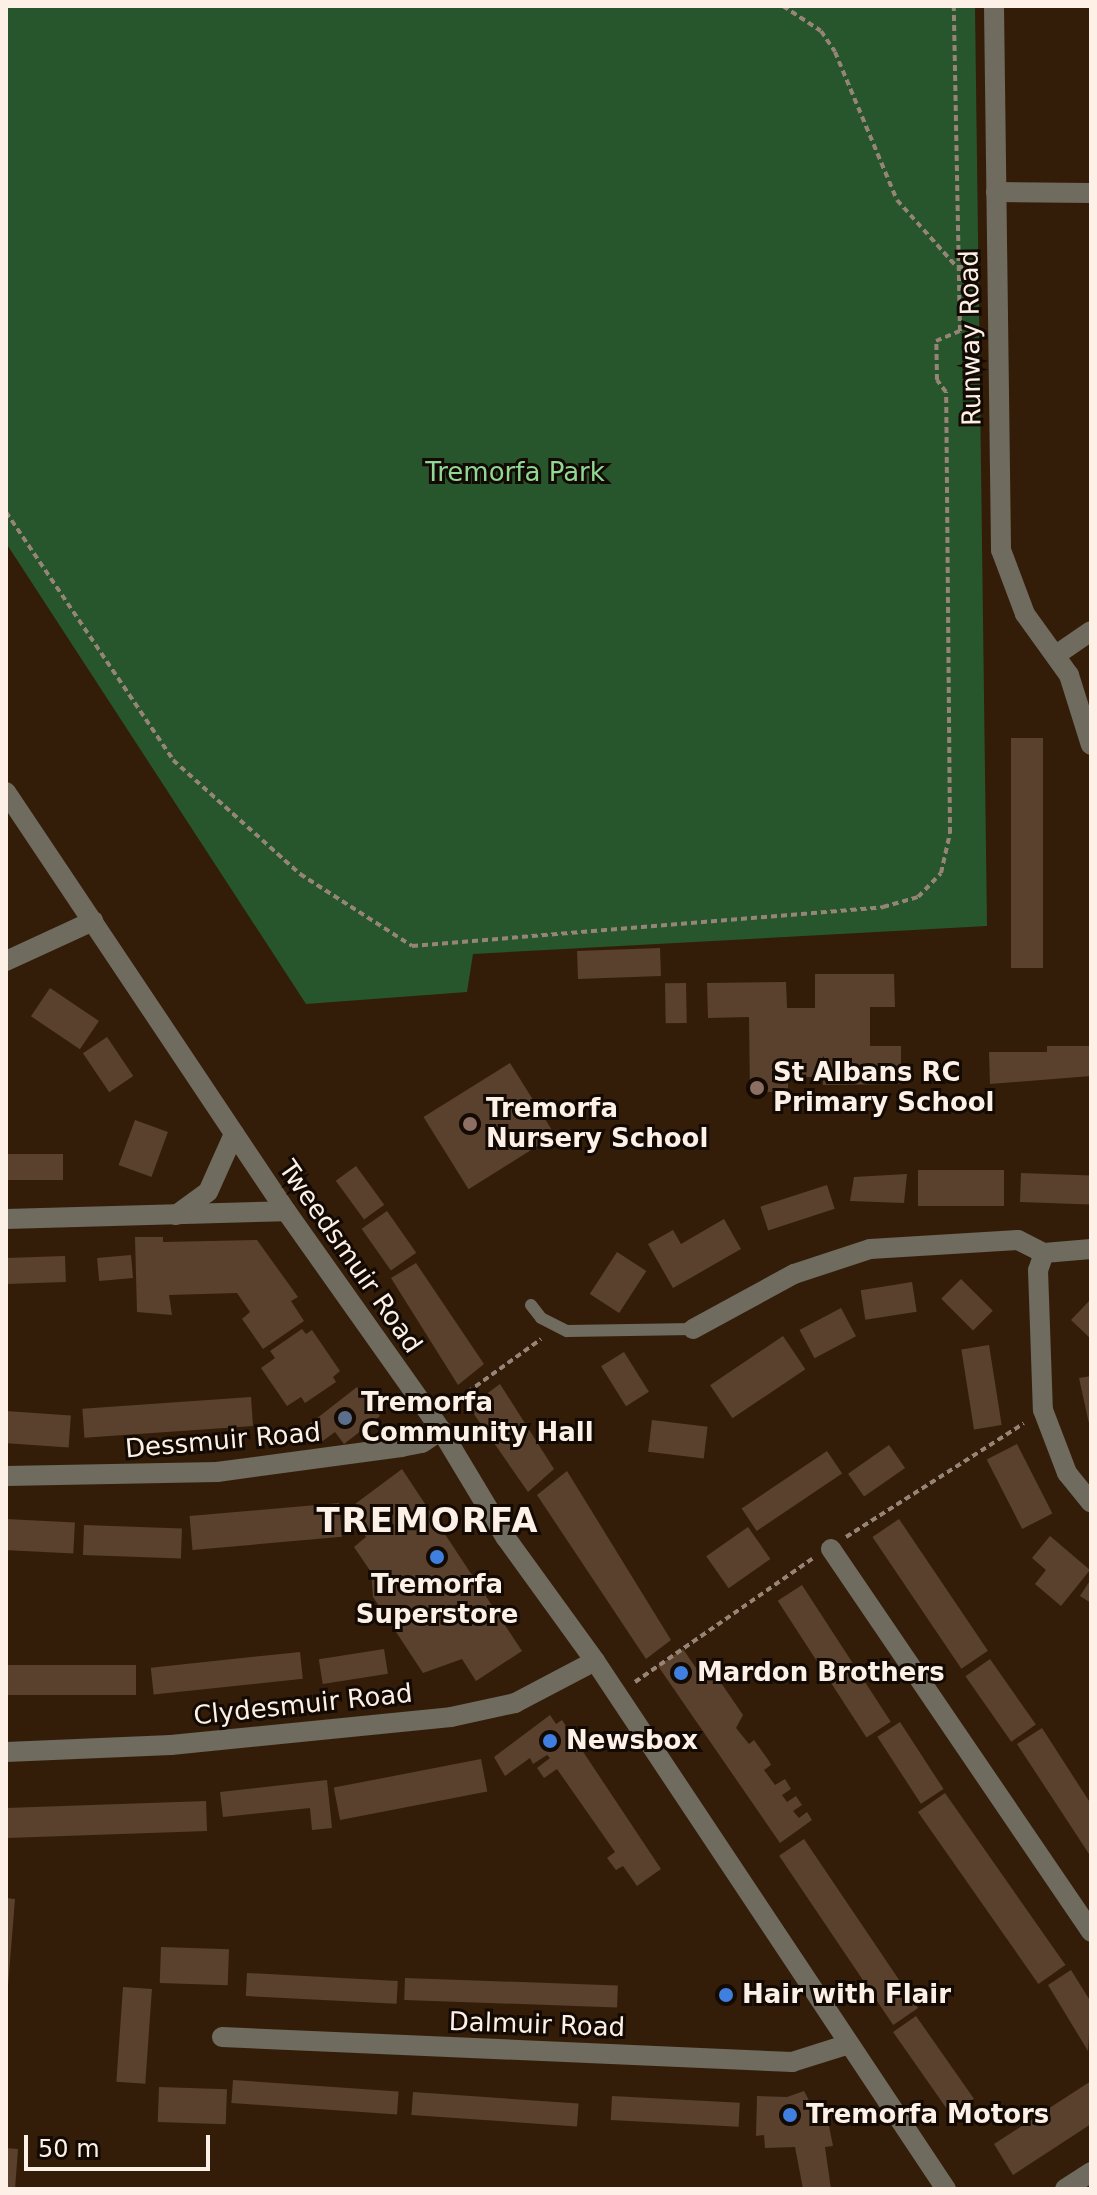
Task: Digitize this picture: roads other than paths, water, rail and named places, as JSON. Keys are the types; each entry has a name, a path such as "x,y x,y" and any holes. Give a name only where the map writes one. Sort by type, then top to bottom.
{"street":[{"name":"Runway Road","path":"994,6 1001,550 1025,614 1056,655 1081,703 1091,745"},
{"path":"996,192 1091,193"},
{"path":"1056,655 1091,631"},
{"name":"Tweedsmuir Road","path":"6,792 286,1211 436,1424 496,1525 595,1661 846,2045 946,2189"},
{"path":"6,961 93,921"},
{"path":"176,1215 208,1192 234,1134"},
{"path":"6,1219 286,1211"},
{"path":"693,1329 794,1274 870,1249 1018,1240 1044,1253 1091,1249"},
{"path":"1044,1253 1038,1270 1043,1410 1067,1473 1091,1503"},
{"name":"Dessmuir Road","path":"6,1476 217,1472 422,1443 436,1424"},
{"path":"831,1549 1091,1932"},
{"name":"Clydesmuir Road","path":"6,1752 187,1744 451,1717 515,1703 595,1661"},
{"name":"Dalmuir Road","path":"222,2037 792,2062 846,2045"},
{"path":"1065,2189 1091,2172"}],"lane":[{"path":"531,1305 556,1329 693,1329"}],"place":[{"name":"St Albans RC Primary School","path":"757,1088"},
{"name":"Tremorfa Nursery School","path":"470,1124"},
{"name":"Tremorfa Community Hall","path":"345,1418"},
{"name":"Tremorfa Superstore","path":"437,1557"},
{"name":"Mardon Brothers","path":"681,1673"},
{"name":"Newsbox","path":"550,1741"},
{"name":"Hair with Flair","path":"726,1995"},
{"name":"Tremorfa Motors","path":"790,2115"}],"district":[{"name":"TREMORFA","path":"428,1521"}],"park label":[{"name":"Tremorfa Park","path":"515,473"}]}
